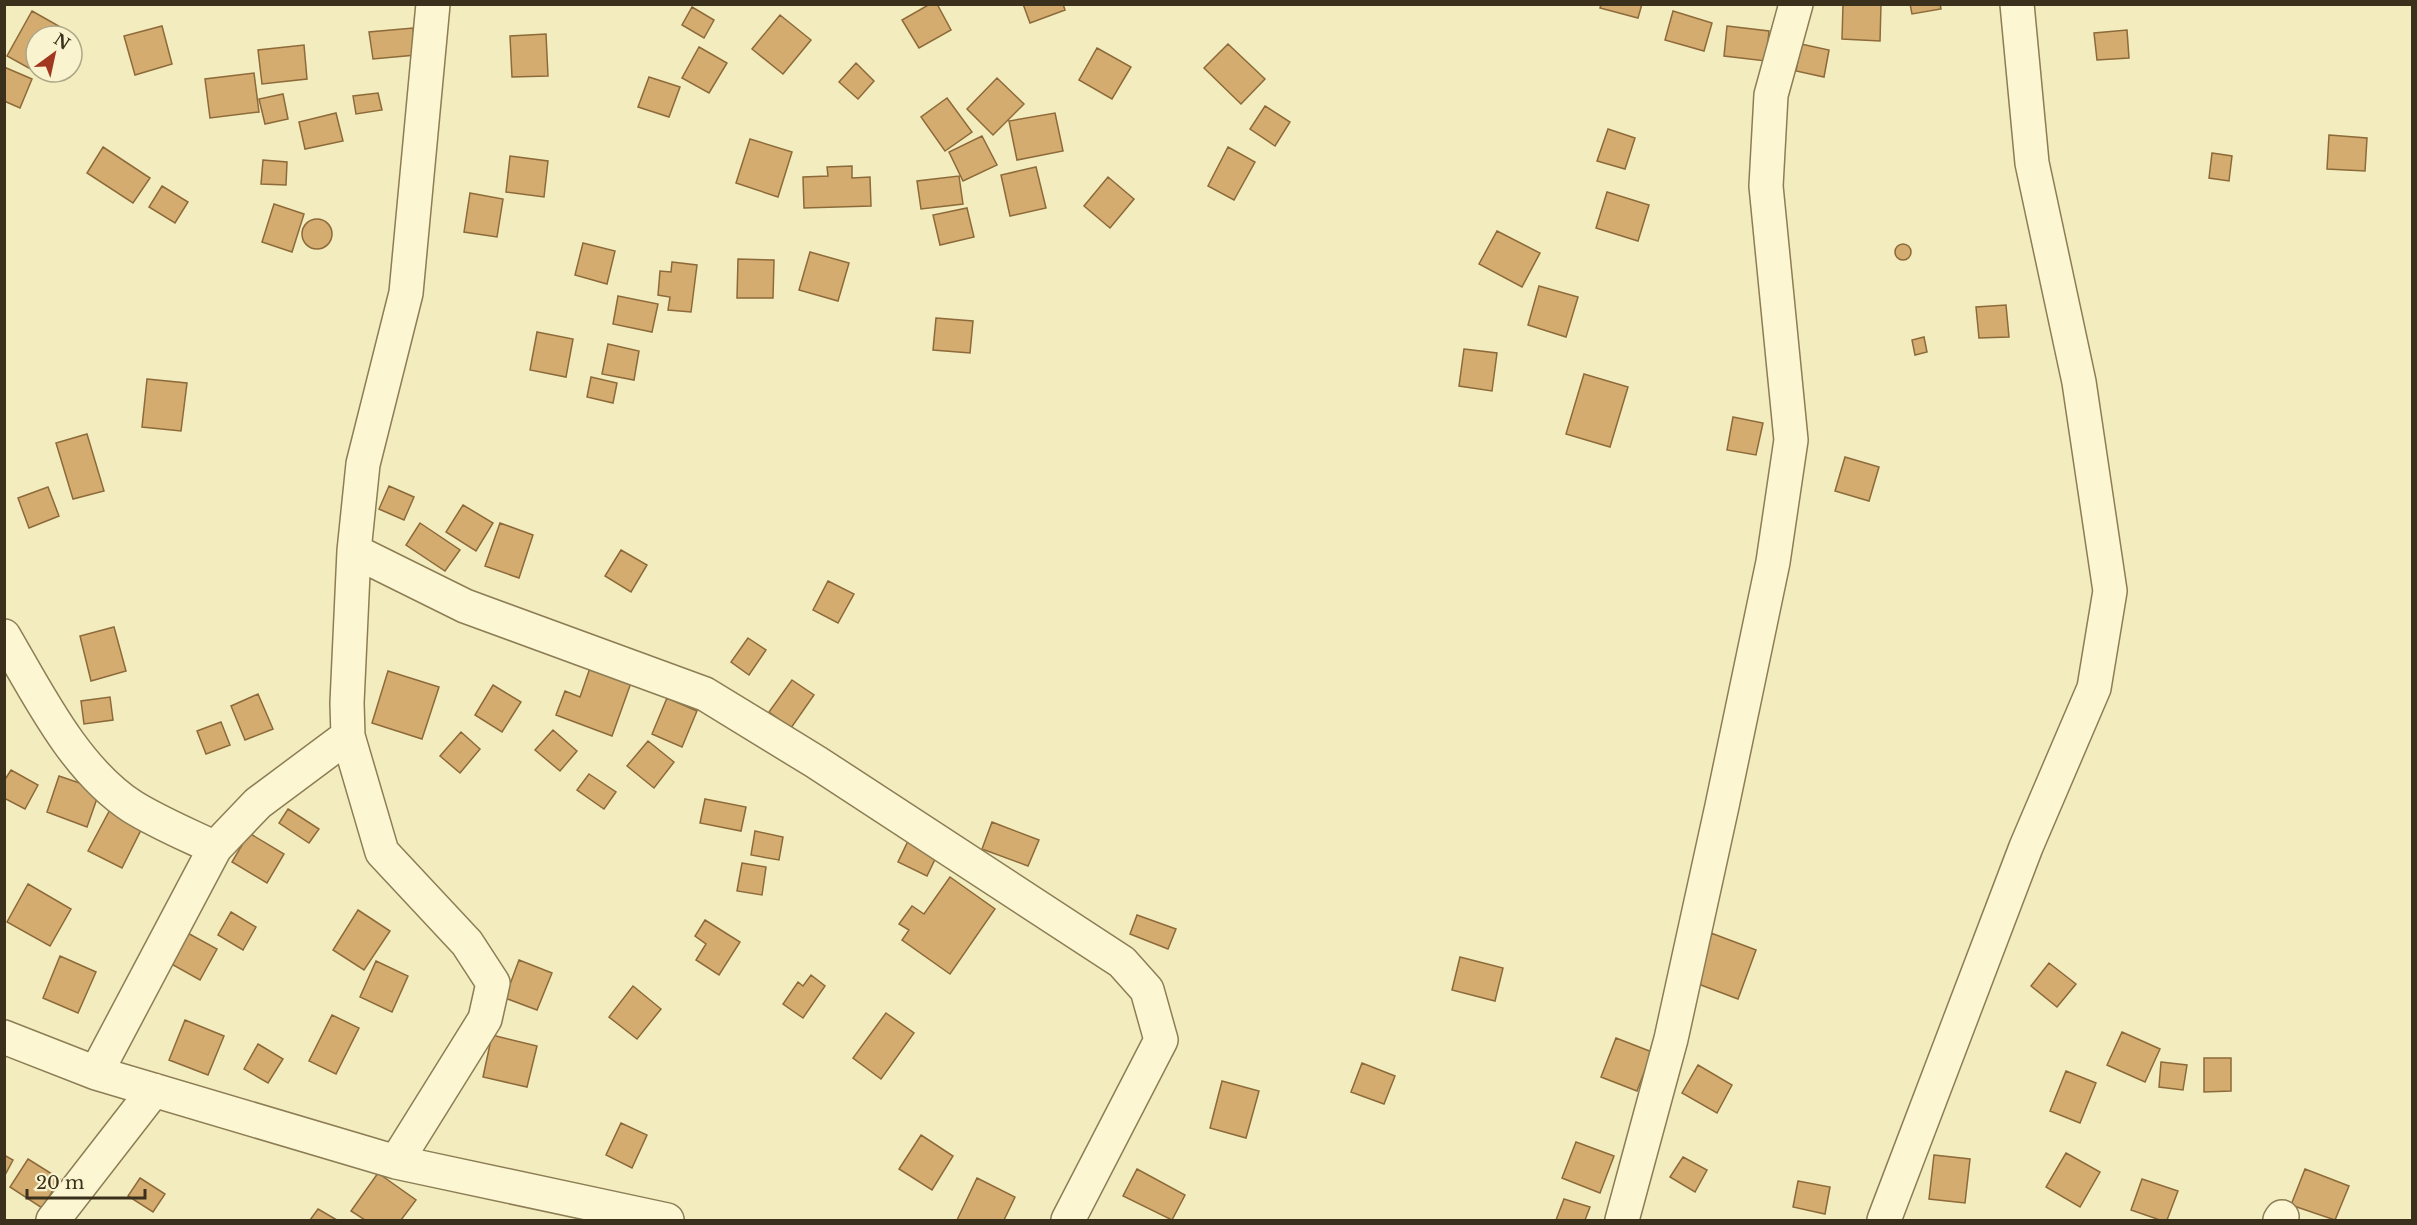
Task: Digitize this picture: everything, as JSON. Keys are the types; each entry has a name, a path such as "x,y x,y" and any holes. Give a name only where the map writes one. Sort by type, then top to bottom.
{"street":[{"path":"396,1162 485,1019 492,983 467,943 382,852 348,736 346,703 354,551 363,464 406,293 433,4"},
{"path":"1622,1221 1671,1039 1717,829 1773,562 1791,440 1766,186 1771,95 1796,4"},
{"path":"1884,1221 2026,847 2094,688 2110,591 2079,382 2032,163 2017,4"},
{"path":"354,551 465,606 705,694 816,762 1122,962 1147,990 1161,1040 1068,1221"},
{"path":"4,636 41,699 88,769 132,806 215,848"},
{"path":"96,1073 215,848 258,803 348,736"},
{"path":"4,1037 96,1073 396,1162 539,1208 668,1221"},
{"path":"52,1221 154,1090"}],"building":[{"path":"930,4 937,4 951,30 919,48 902,20"},
{"path":"1023,4 1063,4 1065,10 1030,23"},
{"path":"1601,4 1642,4 1638,18 1600,8"},
{"path":"1843,4 1881,4 1880,41 1842,39"},
{"path":"1910,4 1940,4 1941,9 1912,14"},
{"path":"692,7 714,20 704,38 682,25"},
{"path":"32,11 55,24 25,24"},
{"path":"1673,11 1712,23 1704,51 1665,40"},
{"path":"780,15 811,40 783,74 752,49"},
{"path":"24,25 24,65 7,56"},
{"path":"162,26 172,64 135,75 124,36"},
{"path":"1727,26 1769,31 1766,61 1724,56"},
{"path":"413,28 416,55 373,59 369,32"},
{"path":"2127,30 2129,58 2097,60 2094,33"},
{"path":"546,34 548,76 512,77 510,36"},
{"path":"1228,44 1265,79 1241,104 1204,68"},
{"path":"1801,44 1829,50 1824,77 1796,71"},
{"path":"304,45 307,79 262,84 258,50"},
{"path":"699,47 727,63 709,93 682,78"},
{"path":"1097,48 1131,67 1112,99 1079,80"},
{"path":"856,63 874,81 858,99 839,82"},
{"path":"4,67 24,76 24,84 30,84 20,108 4,101"},
{"path":"254,73 259,112 210,118 205,79"},
{"path":"649,77 680,87 669,117 638,107"},
{"path":"997,78 1024,104 993,135 967,109"},
{"path":"378,93 382,110 356,114 353,96"},
{"path":"283,94 288,119 265,124 259,99"},
{"path":"947,98 972,132 945,151 921,117"},
{"path":"1265,106 1290,122 1275,146 1250,129"},
{"path":"336,113 343,141 305,149 299,122"},
{"path":"1055,113 1063,151 1017,160 1009,121"},
{"path":"1608,129 1635,138 1625,169 1597,161"},
{"path":"2329,135 2367,138 2365,171 2327,169"},
{"path":"982,136 997,165 963,181 949,152"},
{"path":"750,139 792,152 778,197 736,183"},
{"path":"103,147 150,178 133,203 87,173"},
{"path":"1228,147 1255,162 1234,200 1208,186"},
{"path":"2212,153 2232,156 2229,181 2209,178"},
{"path":"510,156 548,161 544,197 506,192"},
{"path":"263,160 287,162 286,185 261,184"},
{"path":"852,166 852,178 870,177 871,206 804,208 803,177 828,176 827,167"},
{"path":"1036,167 1046,208 1010,216 1001,175"},
{"path":"959,176 963,204 921,209 917,181"},
{"path":"1108,177 1134,199 1110,228 1084,206"},
{"path":"162,186 188,202 175,223 149,207"},
{"path":"1607,192 1649,205 1638,241 1596,228"},
{"path":"470,193 503,199 497,237 464,232"},
{"path":"274,204 304,214 292,252 262,242"},
{"path":"967,208 974,237 940,245 933,215"},
{"path":"317,219 328,223 332,234 328,245 317,249 306,245 302,234 306,223"},
{"path":"1497,231 1540,253 1522,287 1479,264"},
{"path":"583,243 615,251 607,284 575,275"},
{"path":"1903,244 1909,246 1911,252 1909,258 1903,260 1897,258 1895,252 1897,246"},
{"path":"810,252 849,263 838,301 799,290"},
{"path":"738,259 774,260 773,298 737,298"},
{"path":"672,262 697,265 691,312 668,310 670,297 658,295 660,271 671,272"},
{"path":"1539,286 1578,297 1566,337 1528,325"},
{"path":"618,296 658,304 652,332 613,324"},
{"path":"2006,305 2009,337 1979,338 1976,307"},
{"path":"936,318 973,321 970,353 933,350"},
{"path":"537,332 573,339 566,377 530,370"},
{"path":"1924,337 1927,352 1915,355 1912,340"},
{"path":"608,344 639,351 634,380 602,374"},
{"path":"1464,349 1497,353 1492,391 1459,386"},
{"path":"1584,374 1628,387 1610,447 1566,434"},
{"path":"591,377 617,383 613,403 587,397"},
{"path":"147,379 187,383 181,431 142,427"},
{"path":"1733,417 1763,423 1756,455 1727,450"},
{"path":"87,434 104,491 73,499 56,443"},
{"path":"1845,457 1879,467 1869,501 1835,491"},
{"path":"389,486 414,497 404,520 379,509"},
{"path":"48,487 59,516 29,528 18,498"},
{"path":"463,505 493,523 476,551 446,532"},
{"path":"420,523 460,550 445,571 406,545"},
{"path":"500,523 533,535 519,578 485,566"},
{"path":"621,550 647,565 631,592 605,576"},
{"path":"828,581 854,594 838,623 813,610"},
{"path":"114,627 126,671 91,681 80,636"},
{"path":"748,638 766,650 749,675 731,662"},
{"path":"591,665 632,680 612,736 556,715 565,691 580,697"},
{"path":"388,671 439,687 422,739 372,723"},
{"path":"792,680 814,695 791,728 769,712"},
{"path":"493,685 521,702 502,732 475,715"},
{"path":"258,694 273,729 245,740 231,706"},
{"path":"110,697 113,720 84,724 81,701"},
{"path":"667,698 697,711 682,747 652,734"},
{"path":"221,722 230,745 206,754 197,731"},
{"path":"553,730 577,751 560,771 535,750"},
{"path":"461,732 480,749 460,773 440,756"},
{"path":"648,741 674,762 654,788 627,766"},
{"path":"11,770 38,785 25,809 4,798 4,781"},
{"path":"589,774 616,792 604,809 577,790"},
{"path":"59,776 100,790 87,827 47,812"},
{"path":"705,799 746,807 741,831 700,823"},
{"path":"113,804 146,820 122,868 88,851"},
{"path":"288,809 319,829 309,843 279,823"},
{"path":"992,822 1039,840 1028,866 982,849"},
{"path":"755,831 783,837 779,860 751,855"},
{"path":"249,833 284,854 267,883 232,862"},
{"path":"909,839 938,853 927,876 898,862"},
{"path":"742,863 766,867 762,895 737,891"},
{"path":"950,877 995,909 950,974 902,940 909,930 899,924 912,906 924,914"},
{"path":"28,884 71,909 50,946 7,922"},
{"path":"358,910 390,931 364,970 333,950"},
{"path":"231,912 256,927 243,950 218,935"},
{"path":"1137,915 1176,929 1168,949 1130,934"},
{"path":"705,920 740,942 719,975 696,960 706,944 695,936"},
{"path":"184,931 217,949 200,980 166,961"},
{"path":"1711,933 1756,950 1738,999 1693,982"},
{"path":"60,956 96,972 78,1013 43,998"},
{"path":"1460,957 1503,968 1495,1001 1452,990"},
{"path":"519,960 552,973 537,1010 505,998"},
{"path":"376,961 408,976 392,1012 360,997"},
{"path":"2049,963 2076,984 2057,1007 2031,986"},
{"path":"811,975 825,986 803,1018 783,1004 798,982 803,986"},
{"path":"633,986 661,1009 637,1039 609,1017"},
{"path":"886,1013 914,1033 881,1079 853,1058"},
{"path":"332,1015 359,1028 336,1074 309,1061"},
{"path":"185,1020 224,1036 208,1075 169,1060"},
{"path":"2122,1032 2160,1049 2145,1082 2107,1065"},
{"path":"492,1035 537,1046 527,1087 483,1077"},
{"path":"1616,1038 1652,1052 1637,1091 1601,1077"},
{"path":"258,1044 283,1059 268,1083 244,1069"},
{"path":"2204,1058 2231,1058 2231,1091 2204,1092"},
{"path":"2161,1062 2187,1065 2183,1090 2159,1087"},
{"path":"1362,1063 1395,1076 1384,1104 1351,1092"},
{"path":"1698,1065 1732,1085 1717,1113 1682,1093"},
{"path":"2066,1071 2096,1083 2080,1123 2050,1111"},
{"path":"1222,1081 1259,1091 1246,1138 1210,1128"},
{"path":"621,1123 647,1135 632,1168 606,1155"},
{"path":"921,1135 953,1156 932,1190 899,1169"},
{"path":"1576,1142 1614,1156 1600,1193 1562,1178"},
{"path":"2066,1153 2100,1172 2080,1207 2046,1187"},
{"path":"4,1155 13,1160 4,1177"},
{"path":"1934,1155 1970,1159 1965,1203 1929,1199"},
{"path":"1683,1157 1707,1170 1695,1192 1670,1177"},
{"path":"28,1159 60,1179 42,1208 10,1187"},
{"path":"1137,1169 1185,1195 1172,1220 1123,1196"},
{"path":"2305,1169 2349,1186 2335,1220 2291,1205"},
{"path":"378,1173 416,1200 401,1220 365,1220 351,1211"},
{"path":"140,1178 165,1194 153,1212 128,1196"},
{"path":"977,1178 1015,1197 1004,1220 957,1220"},
{"path":"2142,1179 2178,1191 2167,1220 2160,1220 2131,1210"},
{"path":"1798,1181 1830,1187 1825,1214 1793,1207"},
{"path":"1564,1199 1590,1207 1585,1220 1556,1220"},
{"path":"318,1209 337,1220 310,1220"}]}
